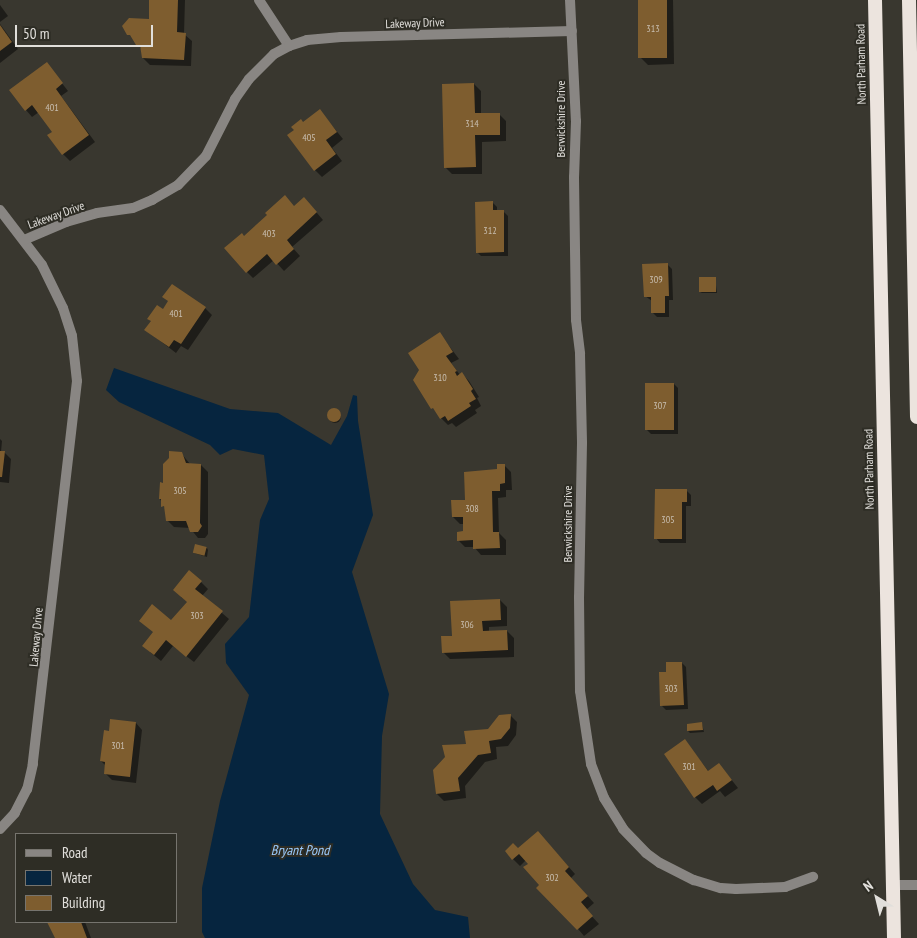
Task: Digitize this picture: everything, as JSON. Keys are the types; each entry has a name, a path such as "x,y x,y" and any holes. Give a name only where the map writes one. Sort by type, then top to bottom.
{"highway":[{"name":"North Parham Road","path":"875,0 894,938"},
{"path":"909,0 917,417"}],"street":[{"path":"259,0 288,46"},
{"name":"Berwickshire Drive","path":"570,0 576,121 574,177 576,320 580,354 582,443 579,597 580,691 591,764 604,798 623,829 660,863 694,880 722,888 785,887 813,878"},
{"name":"Lakeway Drive","path":"0,829 16,813 27,789 33,764 77,381 72,336 63,308 42,265 24,240 66,222 97,213 133,208 152,200 178,185 206,156 235,99 249,79 274,54 288,46 306,40 341,37 572,31"},
{"path":"0,210 24,240"},
{"path":"893,885 917,885"}],"water":[{"name":"Bryant Pond","path":"114,368 230,409 278,413 331,445 347,416 353,395 357,396 358,421 373,515 352,572 389,694 382,736 380,814 413,884 435,910 468,917 470,938 205,938 202,932 202,888 220,801 249,695 226,663 225,644 249,617 260,520 269,499 264,455 233,449 220,455 210,445 119,402 106,390"}],"building":[{"path":"149,0 178,0 177,32 186,33 184,60 142,58 140,45 136,45 130,35 127,35 122,26 129,18 149,19"},
{"path":"638,0 667,0 667,58 638,58"},
{"path":"0,25 12,42 0,51"},
{"path":"47,62 63,83 56,89 89,135 62,155 47,135 52,132 32,105 25,111 9,90"},
{"path":"474,83 475,113 500,113 500,135 475,135 476,167 444,168 442,84"},
{"path":"320,109 337,132 326,140 336,154 314,171 287,135 294,130 291,127 301,119 303,122"},
{"path":"285,195 294,206 304,197 317,212 287,240 294,249 276,265 267,254 246,273 224,248 242,233 244,236"},
{"path":"493,201 493,210 504,210 504,252 476,253 475,202"},
{"path":"668,263 669,296 665,296 665,313 651,313 651,297 644,297 642,264"},
{"path":"699,277 716,277 716,292 699,292"},
{"path":"172,284 206,307 181,344 174,340 169,347 144,330 151,321 147,319 157,305 163,309 168,301 162,297"},
{"path":"440,332 453,352 446,356 457,371 455,372 457,376 462,372 473,389 471,391 476,399 469,403 471,406 448,421 445,416 440,419 433,408 431,409 413,380 419,370 408,353"},
{"path":"645,383 674,383 674,430 645,430"},
{"path":"334,408 339,410 341,415 339,420 334,422 329,420 327,415 329,410"},
{"path":"0,451 5,451 2,477 0,477"},
{"path":"169,451 182,452 186,463 201,464 200,523 202,526 198,532 190,532 186,521 166,521 164,506 161,507 161,499 159,499 160,482 163,483 163,464 169,458"},
{"path":"497,464 505,464 505,483 500,484 500,491 492,491 493,532 499,532 500,548 473,549 473,540 457,541 457,532 463,531 463,517 452,517 451,500 465,500 464,472 497,469"},
{"path":"655,489 687,489 687,502 682,502 682,539 654,539"},
{"path":"195,544 207,547 204,556 193,553"},
{"path":"189,570 202,581 195,589 223,611 186,657 166,640 154,655 142,646 153,632 139,621 152,604 171,620 187,602 173,590"},
{"path":"500,599 501,620 482,621 483,631 507,630 508,650 442,653 441,636 452,636 450,601"},
{"path":"666,662 682,662 684,705 660,706 659,672 666,672"},
{"path":"511,714 510,728 501,739 489,741 491,753 478,755 458,778 460,791 436,794 433,770 445,757 442,745 466,744 464,731 488,729 499,715"},
{"path":"110,719 136,722 130,777 104,774 105,762 100,761 104,730 109,731"},
{"path":"702,722 703,730 687,731 687,724"},
{"path":"685,739 708,771 719,763 732,780 717,791 713,785 694,798 664,754"},
{"path":"538,831 569,867 565,871 588,896 581,902 593,916 577,930 536,888 539,885 523,867 528,864 519,854 512,860 505,851 513,843 518,848"},
{"path":"48,923 81,923 87,938 55,938"}]}
